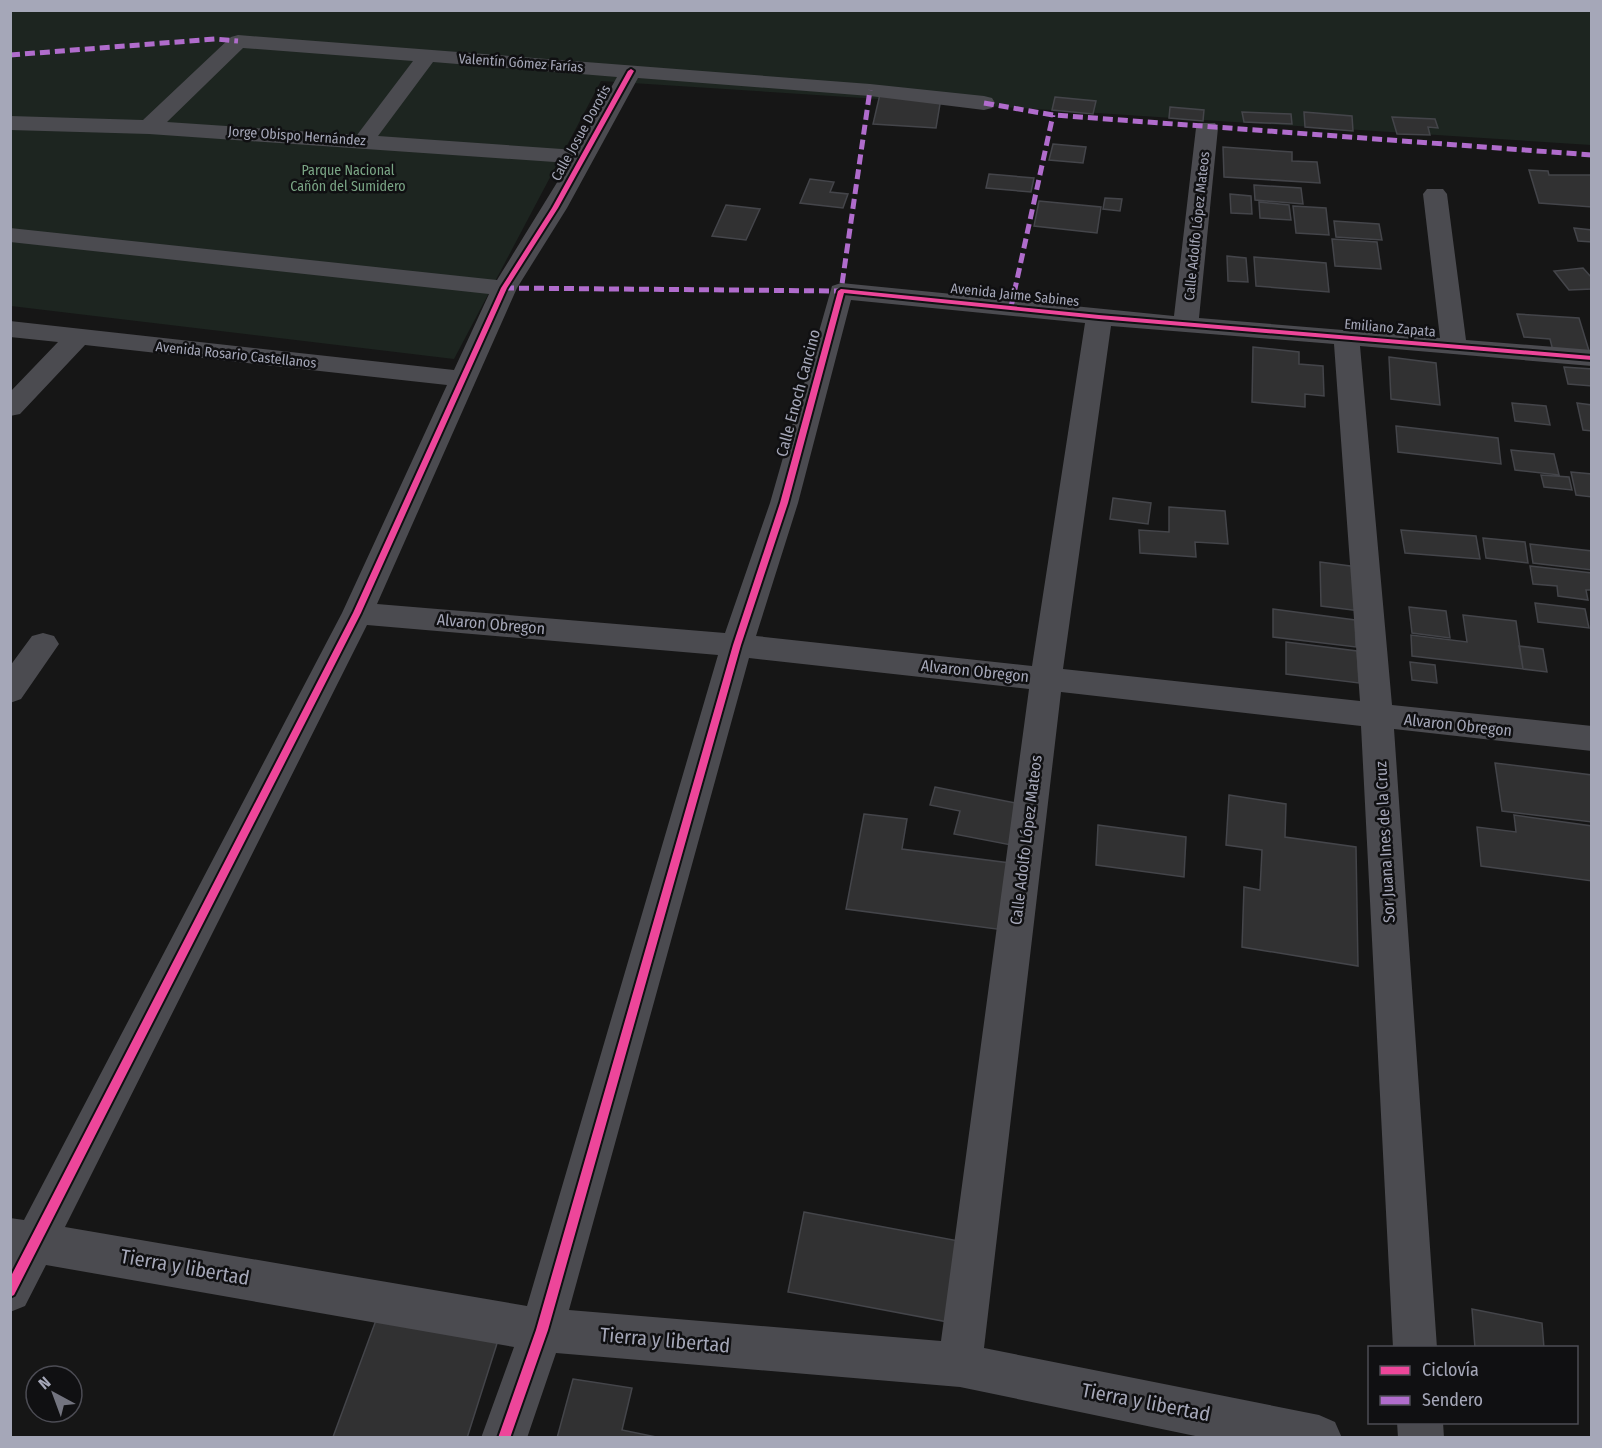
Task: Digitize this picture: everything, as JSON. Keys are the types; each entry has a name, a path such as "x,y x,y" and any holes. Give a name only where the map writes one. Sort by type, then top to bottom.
{"street":[{"name":"Valentín Gómez Farías","path":"149,127 238,41 924,95 984,103"},
{"path":"364,140 427,56"},
{"name":"Calle Josue Dorotis","path":"10,1292 24,1239 357,613 504,288 555,208 631,71"},
{"name":"Jorge Obispo Hernández","path":"10,123 149,127 364,140 582,157"},
{"name":"Calle Adolfo López Mateos","path":"1186,324 1208,128"},
{"path":"1435,194 1454,347"},
{"path":"10,235 504,288"},
{"name":"Avenida Jaime Sabines","path":"841,291 1186,324"},
{"name":"Calle Enoch Cancino","path":"504,1437 542,1330 738,645 784,502 841,291"},
{"name":"Calle Adolfo López Mateos","path":"960,1365 1046,678 1099,317"},
{"name":"Emiliano Zapata","path":"1186,324 1592,358"},
{"name":"Avenida Rosario Castellanos","path":"10,329 463,379"},
{"name":"Sor Juana Ines de la Cruz","path":"1346,337 1377,716 1415,1346"},
{"path":"10,408 77,338"},
{"name":"Alvaron Obregon","path":"357,613 738,645 1592,740"},
{"path":"10,691 43,644"},
{"name":"Tierra y libertad","path":"24,1239 542,1330 960,1365 1319,1437"}],"green space":[{"name":"Parque Nacional Cañón del Sumidero","path":"11,11 1591,11 1591,145 601,81 454,359 11,306"}],"building":[{"path":"880,94 941,98 936,128 873,124"},
{"path":"1055,97 1096,101 1093,114 1052,110"},
{"path":"1170,107 1204,110 1203,121 1169,118"},
{"path":"1242,112 1291,114 1292,124 1244,122"},
{"path":"1304,112 1352,116 1353,131 1305,127"},
{"path":"1392,117 1435,119 1438,128 1428,127 1430,135 1397,134"},
{"path":"1053,144 1086,147 1083,163 1049,160"},
{"path":"1223,147 1292,152 1292,161 1317,162 1320,183 1224,177"},
{"path":"1529,170 1548,171 1549,175 1592,175 1592,207 1539,203"},
{"path":"989,174 1034,178 1031,192 986,188"},
{"path":"810,179 834,182 830,192 848,194 843,208 800,203"},
{"path":"1254,185 1301,188 1303,204 1255,200"},
{"path":"1230,194 1251,196 1252,214 1231,213"},
{"path":"1105,198 1122,199 1120,211 1103,209"},
{"path":"1039,201 1101,207 1097,233 1034,226"},
{"path":"1259,202 1289,205 1291,220 1260,218"},
{"path":"726,205 760,209 746,240 712,236"},
{"path":"1293,206 1326,208 1329,235 1296,233"},
{"path":"1334,221 1379,224 1382,240 1336,237"},
{"path":"1574,228 1592,230 1592,242 1578,241"},
{"path":"1332,239 1377,242 1381,269 1335,266"},
{"path":"1227,256 1246,258 1248,282 1228,281"},
{"path":"1254,257 1326,263 1329,292 1256,286"},
{"path":"1583,268 1592,278 1592,289 1569,290 1554,271"},
{"path":"1517,314 1579,318 1590,354 1553,351 1550,339 1524,337"},
{"path":"1253,347 1299,352 1299,364 1323,366 1324,396 1305,394 1305,407 1252,402"},
{"path":"1389,357 1436,363 1440,405 1391,399"},
{"path":"1564,367 1592,369 1592,386 1568,384"},
{"path":"1512,403 1546,406 1550,425 1515,421"},
{"path":"1577,403 1592,405 1592,431 1583,430"},
{"path":"1396,426 1498,438 1501,464 1398,452"},
{"path":"1511,450 1554,454 1559,475 1515,470"},
{"path":"1571,472 1592,474 1592,497 1576,495"},
{"path":"1541,475 1569,477 1572,490 1544,487"},
{"path":"1113,498 1151,503 1148,524 1110,519"},
{"path":"1169,507 1225,511 1228,544 1195,542 1196,557 1140,553 1139,530 1169,532"},
{"path":"1401,530 1476,536 1480,559 1405,553"},
{"path":"1483,538 1525,542 1528,563 1486,558"},
{"path":"1530,544 1592,551 1592,570 1533,563"},
{"path":"1320,562 1358,567 1360,611 1321,606"},
{"path":"1530,566 1592,573 1592,590 1586,590 1588,600 1558,596 1557,586 1533,584"},
{"path":"1535,603 1585,609 1589,628 1538,622"},
{"path":"1409,607 1446,611 1450,638 1412,633"},
{"path":"1273,609 1355,620 1356,647 1273,637"},
{"path":"1463,615 1516,621 1523,669 1412,656 1411,635 1467,642"},
{"path":"1286,642 1357,651 1359,683 1286,674"},
{"path":"1519,646 1543,649 1547,672 1523,669"},
{"path":"1410,662 1435,665 1437,683 1412,680"},
{"path":"1495,763 1592,775 1592,822 1502,811"},
{"path":"935,787 1021,804 1011,845 954,834 960,811 930,805"},
{"path":"1229,795 1286,804 1285,837 1356,847 1358,966 1242,947 1244,887 1260,890 1262,850 1226,845"},
{"path":"864,814 907,819 902,849 1010,863 1004,930 846,909"},
{"path":"1514,815 1592,826 1592,881 1481,866 1477,827 1516,832"},
{"path":"1098,825 1186,837 1184,877 1096,865"},
{"path":"804,1212 959,1241 948,1322 788,1292"},
{"path":"1472,1309 1542,1323 1544,1346 1475,1346"},
{"path":"379,1312 500,1334 467,1438 333,1437"},
{"path":"573,1379 632,1388 622,1430 661,1438 557,1438"}],"marked path":[{"path":"10,55 215,39 238,41"},
{"path":"504,288 841,291 870,90"},
{"path":"984,103 1053,115 1592,155"},
{"path":"1011,307 1053,115"}],"cycle path":[{"path":"10,1291 357,613 504,288 555,208 631,71"},
{"path":"504,1438 542,1330 737,645 784,503 841,291 1099,317 1592,358"}]}
